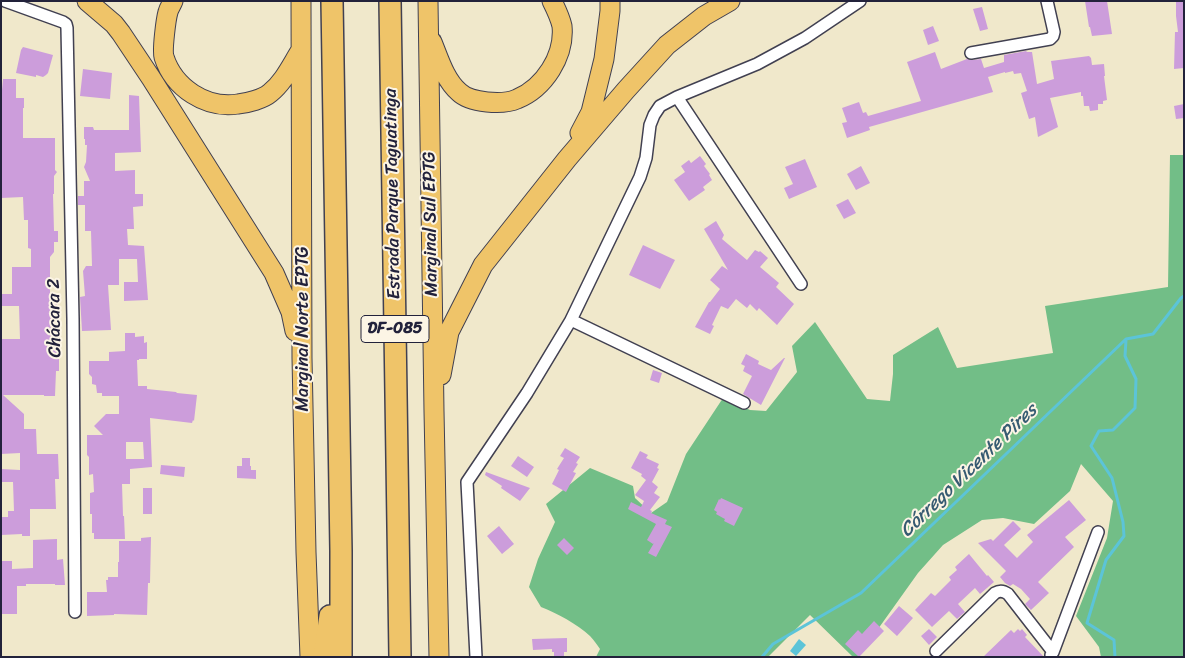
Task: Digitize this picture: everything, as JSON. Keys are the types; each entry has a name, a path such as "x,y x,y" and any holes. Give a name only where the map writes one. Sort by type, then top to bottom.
{"highway":[{"name":"DF-085","path":"332,1 341,657"},
{"name":"Estrada Parque Taguatinga","path":"390,1 400,657"},
{"path":"324,657 340,551"}],"main road":[{"path":"87,1 114,24 121,33 274,273 291,312 302,358"},
{"path":"174,1 168,11 164,55 171,72 181,85 196,96 213,104 229,105 249,102 270,94 284,77 302,49"},
{"name":"Marginal Norte EPTG","path":"301,1 302,358 310,657"},
{"name":"Marginal Sul EPTG","path":"428,1 439,657"},
{"path":"429,34 451,84 460,94 484,102 500,103 516,100 533,91 548,75 557,58 562,26 552,1"},
{"path":"567,158 591,112 604,59 610,1"},
{"path":"434,411 449,332 483,265 567,158 667,45 704,16 730,1"}],"street":[{"name":"Chácara 2","path":"5,1 66,24 67,28 72,300 74,612"},
{"path":"476,657 467,482 527,393 571,320 640,177 646,158 650,125 654,115 660,106 677,97 757,64 805,38 860,1"},
{"path":"971,53 1050,39 1054,32 1047,1"},
{"path":"677,97 800,284"},
{"path":"571,320 744,403"},
{"path":"1051,654 1098,532"},
{"path":"936,652 999,591 1008,594 1051,654"}],"green space":[{"path":"1170,155 1184,155 1184,657 1101,657 1099,647 1076,616 1107,538 1113,501 1081,464 1070,491 1034,524 1003,518 982,520 943,545 918,573 858,657 853,657 810,615 768,657 596,657 600,649 590,636 567,619 541,607 529,587 538,559 555,522 546,504 590,468 633,486 635,498 651,513 667,502 686,454 723,398 750,410 766,411 797,372 792,346 815,322 867,399 890,401 893,355 938,327 957,368 1053,353 1045,306 1168,287"}],"water":[{"path":"799,639 806,645 796,656 790,651"}],"building":[{"path":"1085,1 1107,1 1112,34 1092,36"},
{"path":"1176,1 1184,1 1184,68 1174,69 1175,32 1178,32"},
{"path":"982,7 988,29 980,31 973,9"},
{"path":"933,26 939,41 928,45 923,30"},
{"path":"23,47 53,55 46,75 43,77 36,75 36,77 16,73"},
{"path":"1026,51 1032,52 1037,84 1054,79 1051,61 1089,56 1092,65 1104,64 1107,100 1103,101 1103,104 1098,104 1098,110 1090,111 1089,106 1084,106 1081,92 1050,98 1058,127 1038,137 1035,117 1029,119 1021,93 1027,91 1021,73 1005,72 988,77 993,92 869,127 870,130 847,138 842,123 847,122 842,108 859,102 863,113 866,112 868,116 921,101 907,62 935,52 941,69 967,59 981,59 984,68 1004,62 1004,55"},
{"path":"83,69 112,73 110,99 80,96"},
{"path":"3,79 16,79 16,98 24,98 23,138 55,138 55,170 57,172 54,176 53,194 54,231 58,231 58,242 54,242 54,252 50,257 50,302 57,302 57,319 60,319 60,340 59,371 56,371 55,396 3,395 24,414 24,429 36,429 37,454 58,454 59,479 55,479 56,509 30,509 30,536 22,536 22,534 1,535 1,517 8,517 8,511 14,511 13,482 1,482 1,469 20,470 20,453 1,454 1,339 20,339 19,306 1,306 1,294 12,294 12,267 31,267 31,249 28,248 28,220 24,220 23,197 1,198 1,101"},
{"path":"129,95 139,96 141,152 115,153 115,171 135,170 135,194 143,194 143,206 133,207 134,229 127,229 128,245 144,246 148,300 124,301 124,282 138,282 137,259 119,259 119,285 108,285 111,330 82,331 80,297 85,296 83,271 86,266 92,266 91,231 85,231 85,205 78,205 78,196 84,196 84,181 90,181 84,167 87,145 85,145 84,139 84,127 93,127 94,130 129,130"},
{"path":"1184,104 1184,118 1176,119 1174,106"},
{"path":"700,156 706,164 704,166 712,180 703,187 705,190 689,201 674,180 685,172 681,166 689,160 691,163"},
{"path":"805,159 817,187 789,199 784,188 793,184 785,167"},
{"path":"861,166 870,183 856,190 847,174"},
{"path":"848,199 856,213 844,219 836,205"},
{"path":"716,221 724,235 722,239 747,260 755,250 760,251 768,258 760,267 779,283 776,287 794,304 777,325 759,308 757,311 750,304 747,308 736,299 728,309 721,306 710,334 695,327 709,302 720,289 710,280 722,266 728,270 704,229"},
{"path":"643,245 675,260 660,289 629,275"},
{"path":"125,333 135,333 135,337 144,336 144,343 147,342 147,359 137,360 138,386 147,386 147,389 197,395 194,421 192,423 150,418 152,467 130,469 130,484 122,484 125,539 94,539 94,533 92,533 92,514 90,514 90,493 94,492 93,474 89,475 87,435 103,435 94,426 106,414 119,414 119,396 102,396 102,393 97,393 96,385 92,384 92,377 89,374 89,361 109,361 109,352 125,351","holes":["126,442 143,442 144,459 126,459"]},
{"path":"746,354 759,361 758,364 771,370 785,358 761,405 743,394 752,376 743,371 745,366 741,364"},
{"path":"653,370 662,373 659,383 650,380"},
{"path":"565,448 580,457 573,472 576,473 566,492 552,484 559,470 557,469 564,458 560,456"},
{"path":"640,451 648,455 646,458 659,464 657,468 659,469 652,482 658,487 654,493 660,497 650,510 652,511 651,513 667,520 665,524 672,527 656,557 648,553 654,543 647,540 656,524 628,509 631,502 641,507 644,501 635,495 646,480 641,476 642,474 631,468"},
{"path":"518,456 534,467 527,477 511,466"},
{"path":"242,458 250,458 251,470 256,470 256,479 237,478 237,466 242,466"},
{"path":"161,465 185,467 184,477 160,474"},
{"path":"486,472 530,488 520,501 485,475"},
{"path":"143,488 152,488 152,514 143,514"},
{"path":"721,498 743,508 734,526 724,521 725,519 716,514 717,512 714,510"},
{"path":"1069,500 1086,520 1065,537 1074,547 1038,582 1049,593 1031,610 1025,604 1030,599 1021,589 1013,584 1010,586 1005,583 1000,577 1006,571 978,543 991,539 993,541 1013,521 1021,529 1004,545 1017,558 1033,542 1027,535"},
{"path":"499,526 514,544 502,554 487,536"},
{"path":"151,537 147,615 114,614 87,616 87,592 107,592 106,580 108,580 108,577 118,577 119,541 141,541 141,538"},
{"path":"564,538 574,548 567,555 557,545"},
{"path":"57,539 57,560 63,559 65,585 26,584 26,586 17,586 17,614 1,614 1,561 12,561 12,569 33,568 33,540"},
{"path":"969,554 994,582 980,594 975,588 958,604 965,612 957,619 949,611 932,627 915,610 931,593 935,596 951,580 949,577 957,570 955,567"},
{"path":"899,606 913,618 897,636 884,624"},
{"path":"874,621 884,631 859,657 845,644 858,630 862,634"},
{"path":"929,629 937,637 929,645 921,636"},
{"path":"1018,629 1020,631 1022,629 1027,635 1025,637 1044,657 983,657 1011,630 1014,633"},
{"path":"567,638 567,652 564,652 564,657 554,657 552,649 533,650 532,639"}],"waterway":[{"name":"Córrego Vicente Pires","path":"762,657 773,644 861,593 1126,339 1153,334 1184,296"},
{"path":"1115,657 1114,640 1087,623 1106,560 1124,536 1123,522 1112,478 1091,446 1099,431 1113,430 1135,408 1136,379 1125,356 1126,340"}]}
